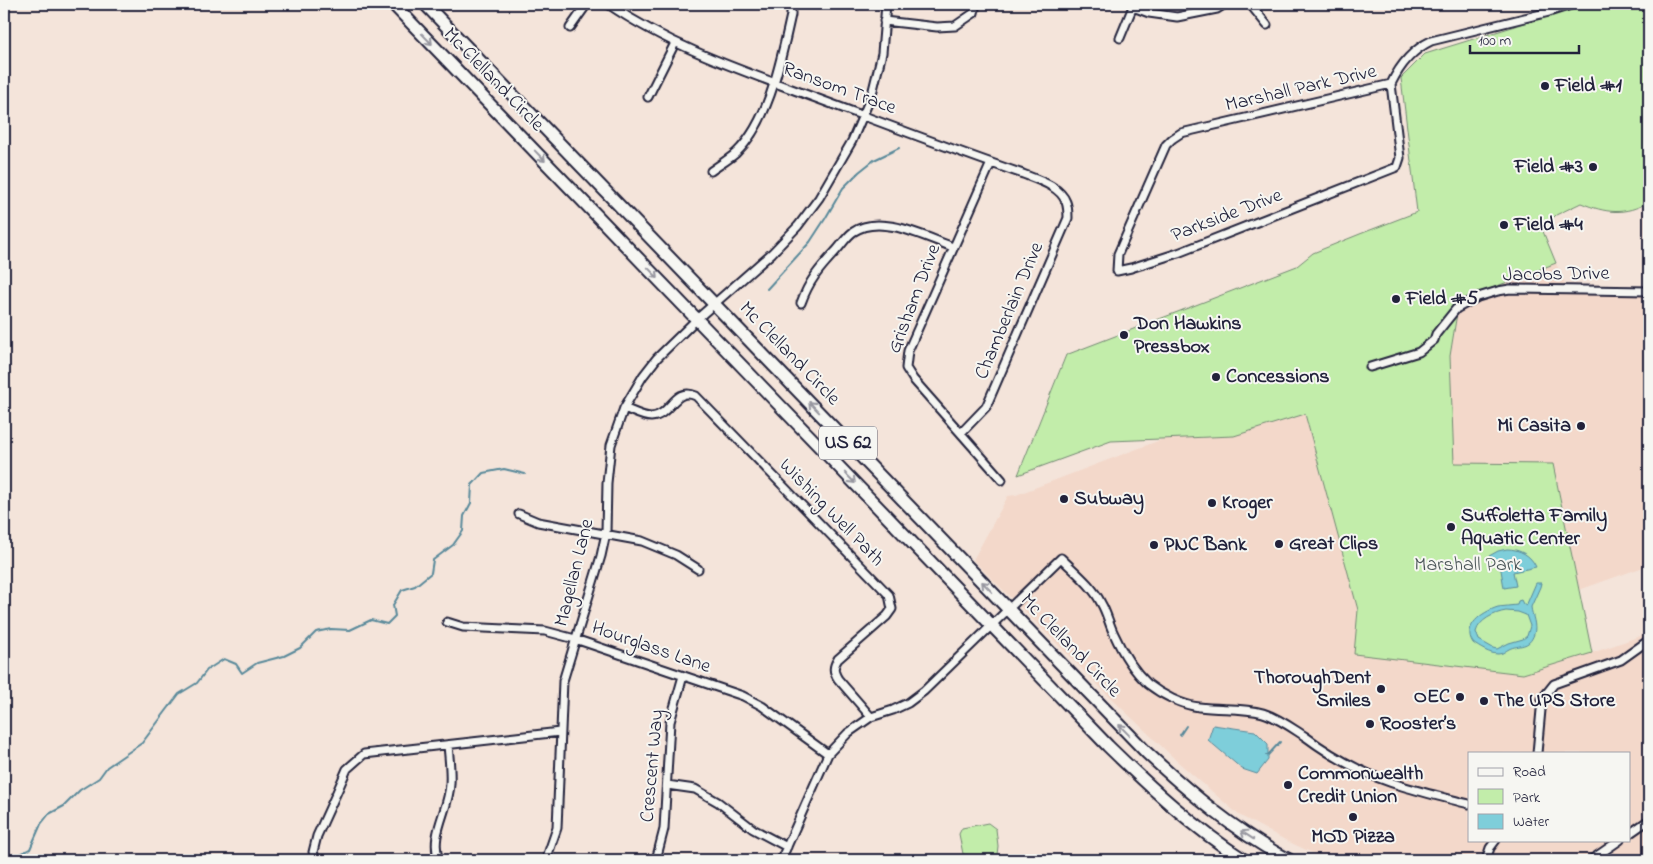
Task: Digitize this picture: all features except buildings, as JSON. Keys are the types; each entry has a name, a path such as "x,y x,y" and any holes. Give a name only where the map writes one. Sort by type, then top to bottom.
{"highway":[{"name":"Mc Clelland Circle","path":"393,4 1079,716 1156,792 1202,830 1244,860"},
{"name":"Mc Clelland Circle","path":"424,4 1147,753 1186,789 1235,827 1289,860"}],"street":[{"path":"570,28 587,4"},
{"name":"Ransom Trace","path":"608,4 675,43 862,116 1023,174 1053,187 1062,195"},
{"path":"711,171 735,153 749,137 760,117 775,83 791,15 791,4"},
{"name":"Magellan Lane","path":"546,860 557,828 560,791 562,681 601,556 606,533 607,483 611,445 624,408 643,376 657,358 697,319 772,253 798,226 819,198 852,141 872,94 882,53 886,4"},
{"path":"884,21 937,27 956,26 974,13 976,4"},
{"path":"1120,38 1134,6 1149,13 1177,18 1217,9 1225,4"},
{"path":"1250,4 1267,25"},
{"name":"Marshall Park Drive","path":"1166,145 1181,133 1391,84 1411,54 1431,41 1574,4"},
{"path":"648,97 675,43"},
{"name":"Parkside Drive","path":"1166,145 1118,254 1116,271 1178,253 1397,167 1400,158 1391,84"},
{"name":"Grisham Drive","path":"991,163 908,351 906,368 913,379 1002,480"},
{"name":"Chamberlain Drive","path":"961,433 986,407 1068,218 1066,202 1062,195"},
{"path":"800,303 806,287 816,272 853,232 869,224 889,225 953,247"},
{"name":"Jacobs Drive","path":"1370,367 1419,352 1434,340 1436,334 1456,309 1465,303 1498,291 1510,289 1649,291"},
{"name":"Wishing Well Path","path":"624,408 647,416 655,416 662,413 685,394 696,396 889,595 892,609 887,616 838,660 834,666 834,673 838,679 871,717"},
{"path":"519,514 538,522 642,540 676,555 698,569"},
{"path":"781,860 828,754 848,732 871,717 893,710 924,691 1061,558 1093,590 1102,603 1114,636 1123,653 1148,684 1163,694 1181,703 1198,707 1252,710 1264,713 1278,719 1349,764 1385,781 1468,804"},
{"name":"Hourglass Lane","path":"447,622 463,627 546,632 743,696 762,706 828,754"},
{"path":"1537,752 1542,699 1549,689 1554,684 1621,660 1649,640"},
{"name":"Crescent Way","path":"656,860 664,830 670,722 683,676"},
{"path":"316,860 314,852 317,836 348,768 364,754 560,732"},
{"path":"439,860 436,838 445,810 450,785 448,745"},
{"path":"666,785 695,789 718,802 753,829 787,847"},
{"path":"1630,833 1649,820"},
{"path":"1488,859 1495,842"},
{"path":"1591,860 1617,842"}],"shaded area":[{"path":"1556,263 1565,284 1649,289 1649,565 1579,590 1553,464 1453,464 1450,356 1459,301"},
{"path":"1305,414 1358,610 1355,654 1523,674 1649,633 1649,860 1328,860 1287,841 1239,815 1178,762 1113,700 973,560 1008,496 1016,495 1163,439 1234,436"}],"green space":[{"name":"Marshall Park","path":"1583,4 1649,4 1649,202 1631,209 1615,212 1581,203 1556,215 1542,229 1556,263 1459,301 1450,356 1454,463 1553,464 1592,653 1523,674 1354,654 1358,610 1305,414 1234,436 1111,441 1018,475 1066,355 1297,266 1313,253 1417,212 1401,78 1425,54"},
{"path":"988,823 996,829 997,855 982,860 974,860 973,856 963,854 959,834 962,828"}],"water":[{"path":"1507,549 1516,550 1524,554 1531,559 1536,567 1513,572 1516,586 1504,588 1501,570 1489,556"},
{"path":"1536,583 1541,583 1531,607 1535,631 1532,639 1527,644 1495,654 1473,643 1470,631 1475,620 1480,616 1498,607 1517,605 1518,601 1521,600 1526,606","holes":["1506,611 1526,615 1530,626 1527,636 1523,639 1497,649 1479,640 1476,632 1480,624 1488,618"]},
{"path":"1213,725 1255,731 1268,744 1268,760 1257,774 1242,769 1208,740"}],"waterway":[{"path":"767,289 810,242 843,188 874,160 899,148"},
{"path":"10,860 30,849 41,824 49,814 64,806 80,790 99,778 107,767 142,743 179,694 197,683 207,670 224,659 236,664 242,673 257,663 284,656 300,648 316,632 331,629 350,630 371,620 387,624 395,616 393,605 402,590 415,586 431,573 433,560 453,545 463,531 464,516 471,503 472,485 483,473 504,469 525,474"},
{"path":"1180,735 1186,726"},
{"path":"1266,755 1280,742"}],"place":[{"name":"Field #1","path":"1545,86"},
{"name":"Field #3","path":"1593,167"},
{"name":"Field #4","path":"1504,225"},
{"name":"Field #5","path":"1396,299"},
{"name":"Don Hawkins Pressbox","path":"1124,335"},
{"name":"Concessions","path":"1216,377"},
{"name":"Mi Casita","path":"1581,426"},
{"name":"Subway","path":"1064,499"},
{"name":"Kroger","path":"1212,503"},
{"name":"Suffoletta Family Aquatic Center","path":"1451,527"},
{"name":"Great Clips","path":"1279,544"},
{"name":"PNC Bank","path":"1154,545"},
{"name":"ThoroughDent Smiles","path":"1381,689"},
{"name":"OEC","path":"1460,697"},
{"name":"The UPS Store","path":"1484,701"},
{"name":"Rooster’s","path":"1370,724"},
{"name":"Commonwealth Credit Union","path":"1288,785"},
{"name":"MOD Pizza","path":"1353,817"}]}
